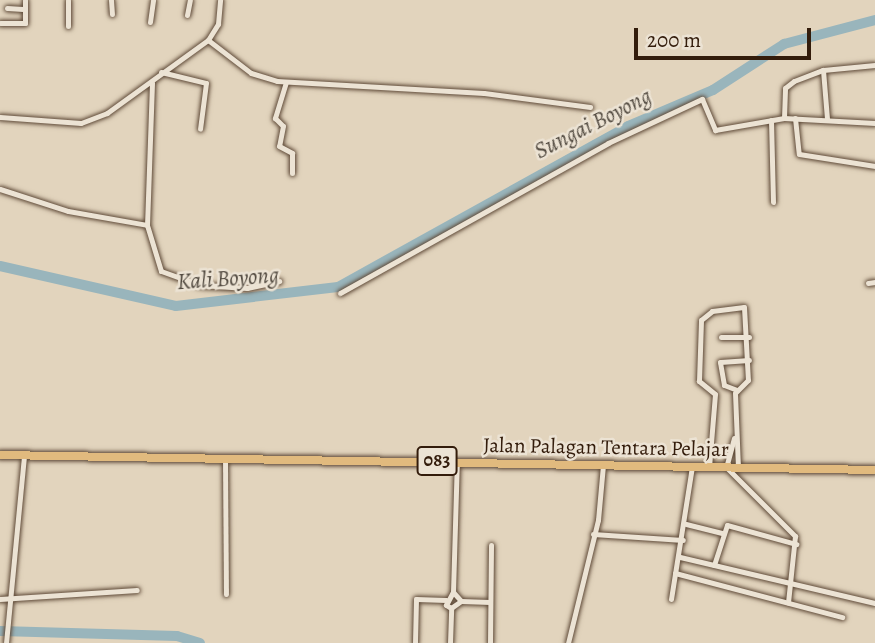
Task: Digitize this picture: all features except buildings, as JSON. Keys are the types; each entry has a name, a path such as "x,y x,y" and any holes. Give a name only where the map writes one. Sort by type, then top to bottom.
{"main road":[{"name":"Jalan Palagan Tentara Pelajar","path":"0,455 875,470"}],"street":[{"path":"0,23 25,23 24,0"},
{"path":"68,0 68,26"},
{"path":"111,0 112,13"},
{"path":"149,22 153,0"},
{"path":"187,15 190,0"},
{"path":"0,117 92,121 152,83 161,72 208,40 218,24 220,0"},
{"path":"7,8 23,9"},
{"path":"208,40 251,73 286,82 484,93 590,107"},
{"path":"784,118 787,85 823,70 875,65"},
{"path":"823,70 827,119"},
{"path":"161,72 206,83 200,129"},
{"path":"286,82 275,118 282,124 279,146 292,153 292,173"},
{"path":"152,83 147,225 166,277 247,288 279,281"},
{"path":"340,293 608,143 702,99 715,130 784,118 875,122"},
{"path":"794,118 799,154 875,166"},
{"path":"771,120 773,202"},
{"path":"0,189 68,211 147,225"},
{"path":"709,467 715,394 699,381 701,320 712,311 747,308 748,380 737,390 734,437 738,467"},
{"path":"720,337 748,337"},
{"path":"737,390 724,385 720,362 749,360"},
{"path":"734,437 726,467 788,524 796,544 788,603"},
{"path":"6,643 13,600 24,457"},
{"path":"225,458 226,594"},
{"path":"446,600 453,592 457,461"},
{"path":"568,643 593,534 603,464"},
{"path":"671,599 686,524 692,466"},
{"path":"686,524 722,533"},
{"path":"713,565 722,533 731,525 796,544"},
{"path":"593,534 682,540"},
{"path":"490,643 491,545"},
{"path":"680,557 875,603"},
{"path":"675,573 842,618"},
{"path":"0,599 137,590"},
{"path":"453,592 461,601"},
{"path":"415,643 416,599 446,600"},
{"path":"446,600 451,608 450,643"},
{"path":"451,608 461,601 490,602"}],"waterway":[{"name":"Sungai Boyong","path":"0,266 176,306 338,287 628,126 713,90 784,44 875,20"},
{"path":"0,631 177,636 200,643"}],"water label":[{"name":"Kali Boyong","path":"228,279"}]}
